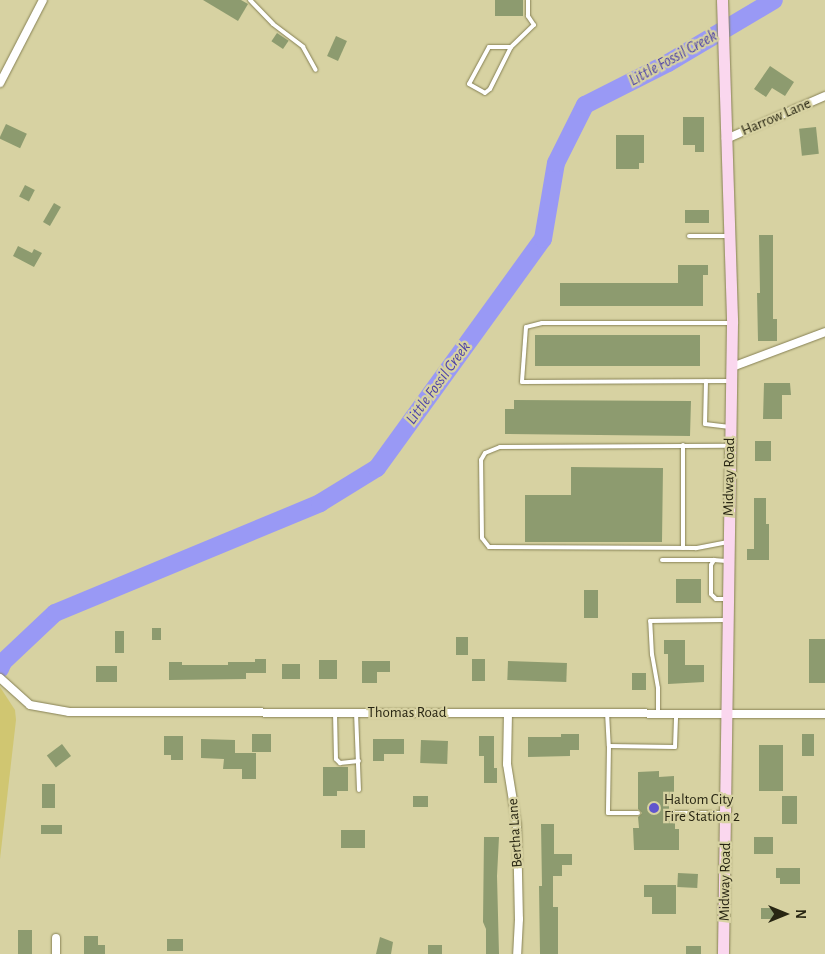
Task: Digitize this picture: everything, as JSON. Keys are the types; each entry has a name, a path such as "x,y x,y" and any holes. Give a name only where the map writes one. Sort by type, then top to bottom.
{"main road":[{"name":"Midway Road","path":"722,1 732,323 724,954"}],"street":[{"path":"0,83 44,0"},
{"name":"Harrow Lane","path":"726,138 825,96"},
{"path":"732,367 825,332"},
{"name":"Thomas Road","path":"0,678 30,705 69,712 727,712 825,714"},
{"name":"Bertha Lane","path":"508,713 507,764 517,826 519,919 517,954"},
{"path":"56,938 56,954"}],"lane":[{"path":"250,0 273,24 303,47 316,70"},
{"path":"511,47 489,47 468,84 485,93 490,89 511,47 534,25 528,16 528,0"},
{"path":"689,236 730,236"},
{"path":"731,381 522,382 526,327 542,322 732,323"},
{"path":"706,381 705,424 730,427"},
{"path":"683,445 683,548"},
{"path":"728,542 696,548 489,547 482,538 481,460 485,453 500,447 730,446"},
{"path":"662,560 728,561"},
{"path":"714,560 711,564 711,594 716,599 728,600"},
{"path":"658,712 658,688 652,655 650,621 728,620"},
{"path":"335,712 334,751 336,759 340,763 360,761"},
{"path":"356,712 360,790"},
{"path":"608,712 608,813 638,813"},
{"path":"609,746 675,747 676,712"},
{"path":"669,813 726,813"}],"shaded area":[{"path":"0,687 15,710 16,720 0,859"}],"building":[{"path":"203,0 241,0 248,4 238,21"},
{"path":"495,0 523,0 523,16 495,16"},
{"path":"277,33 289,41 283,49 271,41"},
{"path":"336,36 347,41 338,61 327,56"},
{"path":"770,66 794,82 785,96 772,88 766,97 754,89"},
{"path":"683,117 704,117 704,152 695,152 695,145 683,145"},
{"path":"6,124 27,134 20,148 0,139"},
{"path":"816,127 819,154 802,156 799,129"},
{"path":"616,135 644,135 644,163 639,163 639,169 616,169"},
{"path":"25,185 35,190 29,202 19,197"},
{"path":"54,203 61,207 50,226 43,222"},
{"path":"685,210 709,210 709,223 685,223"},
{"path":"759,235 773,235 773,319 777,319 777,341 758,341 757,293 760,293"},
{"path":"18,246 32,253 34,249 42,253 34,267 13,256"},
{"path":"678,265 708,265 708,275 703,275 703,306 560,306 560,283 678,283"},
{"path":"535,335 700,335 700,366 535,366"},
{"path":"764,383 790,383 791,395 782,395 782,419 763,419"},
{"path":"514,400 691,401 690,436 505,434 505,409 514,409"},
{"path":"755,441 771,441 771,461 755,461"},
{"path":"571,467 663,468 662,542 525,542 525,495 571,495"},
{"path":"754,498 766,498 766,524 769,524 769,560 747,560 747,549 754,549"},
{"path":"676,579 701,579 701,603 676,603"},
{"path":"584,590 598,590 598,618 584,618"},
{"path":"152,628 161,628 161,640 152,640"},
{"path":"115,631 124,631 124,653 115,653"},
{"path":"456,637 468,637 468,655 456,655"},
{"path":"809,639 825,639 825,683 809,683"},
{"path":"664,640 685,640 685,665 704,665 704,682 668,684 668,654 664,654"},
{"path":"255,659 266,659 266,673 246,673 246,679 169,680 169,662 182,662 182,665 228,665 228,662 255,662"},
{"path":"472,659 485,659 485,681 472,681"},
{"path":"319,660 337,660 337,679 319,679"},
{"path":"362,661 390,661 390,672 377,672 377,683 362,683"},
{"path":"508,661 567,663 566,682 507,680"},
{"path":"282,664 300,664 300,679 282,679"},
{"path":"96,666 117,666 117,682 96,682"},
{"path":"632,673 646,673 646,690 632,690"},
{"path":"252,734 271,734 271,752 252,752"},
{"path":"561,734 579,734 579,750 570,750 570,756 528,757 528,737 561,737"},
{"path":"802,734 814,734 814,756 802,756"},
{"path":"164,736 183,736 183,760 171,760 171,755 164,755"},
{"path":"479,736 494,736 494,768 497,768 497,783 484,783 484,756 479,756"},
{"path":"201,739 235,740 235,753 256,753 256,779 242,779 242,769 223,769 224,759 201,758"},
{"path":"373,739 404,739 404,754 384,754 384,761 373,761"},
{"path":"421,740 448,741 447,764 420,763"},
{"path":"62,744 71,756 56,767 47,755"},
{"path":"759,745 783,745 783,791 759,791"},
{"path":"323,767 348,767 348,791 337,791 337,796 323,796"},
{"name":"Haltom City Fire Station 2","path":"659,771 659,777 674,776 674,802 669,802 669,809 665,813 669,817 669,821 675,821 675,829 679,829 679,850 634,850 633,828 639,828 638,817 642,813 638,809 638,772"},
{"path":"42,784 55,784 55,808 42,808"},
{"path":"413,796 428,796 428,807 413,807"},
{"path":"782,796 797,796 797,824 782,824"},
{"path":"541,824 554,824 554,854 572,854 572,865 562,865 562,876 553,876 553,907 558,907 558,954 540,954 539,886 542,886"},
{"path":"41,825 62,825 62,834 41,834"},
{"path":"341,830 365,830 365,848 341,848"},
{"path":"484,837 499,837 497,876 499,954 486,954 486,929 483,922"},
{"path":"754,837 773,837 773,854 754,854"},
{"path":"776,868 800,868 800,884 780,884 780,878 776,878"},
{"path":"678,873 698,874 697,888 677,887"},
{"path":"644,885 676,885 676,914 652,914 652,897 644,897"},
{"path":"761,908 774,908 774,919 761,919"},
{"path":"18,930 32,930 32,954 18,954"},
{"path":"84,936 98,936 98,945 105,945 105,954 84,954"},
{"path":"380,937 393,942 391,954 376,954"},
{"path":"167,939 183,939 183,951 167,951"},
{"path":"428,945 442,945 442,954 428,954"},
{"path":"686,946 701,946 701,954 686,954"}],"waterway":[{"name":"Little Fossil Creek","path":"0,669 3,662 55,613 320,503 377,468 543,239 556,163 585,105 668,63 774,0"}],"place":[{"name":"Haltom City Fire Station 2","path":"654,808"}]}
